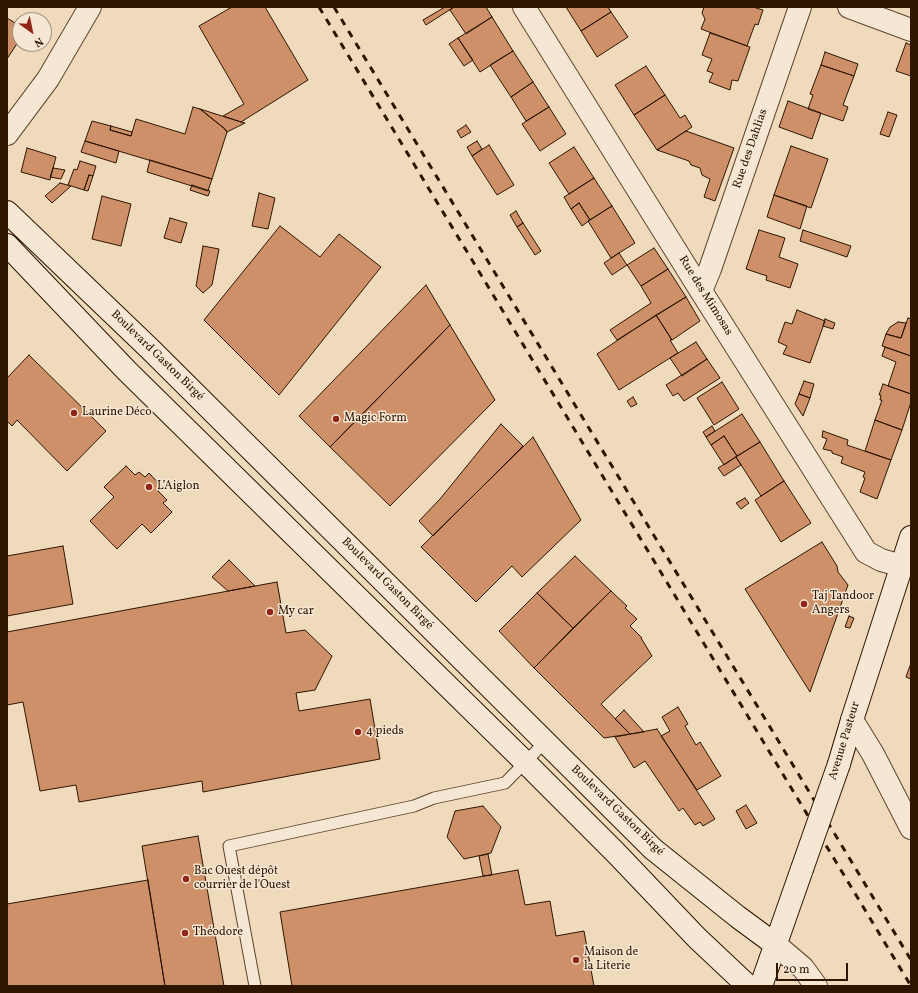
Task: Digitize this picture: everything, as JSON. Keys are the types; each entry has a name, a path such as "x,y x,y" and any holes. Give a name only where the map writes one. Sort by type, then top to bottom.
{"main road":[{"path":"7,134 48,79 90,7"},
{"name":"Rue des Mimosas","path":"524,7 866,552 881,560 902,566"},
{"name":"Rue des Dahlias","path":"701,291 710,269 800,7"},
{"path":"849,7 911,30"},
{"name":"Boulevard Gaston Birgé","path":"7,212 156,354 653,848 776,945 803,968 816,986"},
{"path":"7,245 127,371 525,762 616,853 697,938 748,986"},
{"name":"Avenue Pasteur","path":"761,986 839,764 911,537"},
{"path":"852,720 873,754 911,828"}],"lane":[{"path":"255,986 229,846 414,806 434,798 505,783 546,741"}],"building":[{"path":"232,7 265,7 308,80 241,122 223,116 244,104 199,26"},
{"path":"445,7 454,7 426,25 423,20"},
{"path":"454,7 486,7 492,17 466,34 450,10"},
{"path":"566,7 608,7 611,12 581,31"},
{"path":"704,7 753,7 763,10 758,25 755,24 747,46 701,29 705,19 702,13"},
{"path":"611,12 628,37 597,57 581,31"},
{"path":"492,17 513,51 480,72 458,38"},
{"path":"7,18 12,21 12,51 7,59"},
{"path":"710,33 750,47 738,81 732,80 730,90 709,82 713,73 707,71 712,59 702,55"},
{"path":"458,38 473,60 464,66 449,44"},
{"path":"906,43 911,45 911,76 896,71"},
{"path":"513,51 533,82 511,97 490,65"},
{"path":"825,52 858,64 854,76 821,65"},
{"path":"821,65 854,76 843,105 848,107 843,121 808,109 813,95 810,94"},
{"path":"646,66 665,95 634,115 615,85"},
{"path":"533,82 549,107 526,121 511,97"},
{"path":"665,95 680,118 685,115 692,127 657,150 634,115"},
{"path":"788,101 821,113 812,139 779,127"},
{"path":"193,107 200,109 227,132 212,179 85,141 92,121 111,126 110,130 131,136 136,119 185,134"},
{"path":"549,107 566,134 540,151 522,124"},
{"path":"200,109 245,123 227,132"},
{"path":"888,112 897,115 889,137 880,134"},
{"path":"466,125 471,132 461,138 457,131"},
{"path":"111,126 132,132 131,136 110,130"},
{"path":"686,131 734,148 715,201 704,197 710,179 702,175 700,168 691,165 689,161 657,150"},
{"path":"85,141 119,151 116,163 81,152"},
{"path":"477,141 482,149 472,156 467,147"},
{"path":"489,145 514,185 497,195 472,156"},
{"path":"791,146 828,159 811,208 774,195"},
{"path":"574,147 594,178 569,194 549,163"},
{"path":"27,148 56,157 50,180 21,172"},
{"path":"150,160 212,179 208,191 147,172"},
{"path":"80,161 96,166 93,176 89,175 84,190 68,185 74,169 77,170"},
{"path":"53,168 65,170 61,179 50,177"},
{"path":"89,175 93,176 88,191 84,190"},
{"path":"594,178 612,206 590,220 579,203 571,209 564,197"},
{"path":"60,183 71,186 52,203 45,196"},
{"path":"192,185 210,191 208,196 190,190"},
{"path":"259,193 275,198 268,229 252,226"},
{"path":"774,195 807,206 800,229 767,217"},
{"path":"102,196 131,204 121,246 92,239"},
{"path":"579,203 590,220 582,226 571,209"},
{"path":"612,206 635,243 611,258 588,221"},
{"path":"516,211 523,223 517,227 510,215"},
{"path":"170,218 187,223 181,243 164,238"},
{"path":"523,223 541,251 535,255 517,227"},
{"path":"280,226 320,257 339,234 381,267 279,395 204,320"},
{"path":"759,230 785,238 779,257 798,264 790,288 766,280 767,276 746,269"},
{"path":"803,230 851,246 847,257 800,241"},
{"path":"203,246 219,249 212,285 203,293 196,286"},
{"path":"654,248 668,269 641,286 627,265"},
{"path":"619,253 627,265 612,275 604,263"},
{"path":"668,269 686,297 617,340 610,330 651,303 641,286"},
{"path":"426,285 450,325 330,447 299,416"},
{"path":"686,297 700,321 672,340 656,315"},
{"path":"797,310 825,321 810,363 783,354 787,346 778,342 785,322 792,324"},
{"path":"656,315 672,340 670,340 678,353 619,390 597,354"},
{"path":"908,318 911,319 911,356 882,346 886,334 901,338"},
{"path":"825,319 835,323 833,329 823,326"},
{"path":"898,322 906,323 901,338 886,334 890,327"},
{"path":"450,325 495,400 390,506 330,447"},
{"path":"696,342 707,359 682,376 670,358"},
{"path":"885,347 911,356 911,394 888,386 896,362 882,356"},
{"path":"29,355 106,431 67,471 17,420 12,426 7,421 7,378"},
{"path":"707,359 720,378 684,401 678,393 673,396 666,385"},
{"path":"804,381 814,384 810,398 799,394"},
{"path":"722,382 739,409 714,425 697,398"},
{"path":"883,384 911,394 911,402 902,430 875,420 882,400 880,400 881,395 879,395"},
{"path":"799,394 810,398 803,416 795,404"},
{"path":"633,397 637,404 631,407 627,401"},
{"path":"742,414 760,442 737,456 724,436 711,445 706,437"},
{"path":"875,420 902,430 891,460 865,451"},
{"path":"501,424 523,446 433,536 419,521 440,499"},
{"path":"712,426 715,431 706,437 703,432"},
{"path":"823,431 848,440 847,445 891,460 877,499 860,492 865,478 863,477 865,472 841,463 843,457 832,453 832,451 823,449 827,439 822,437"},
{"path":"724,436 737,456 724,465 711,445"},
{"path":"533,437 581,520 522,577 512,566 476,602 421,547"},
{"path":"760,442 784,481 761,496 736,457"},
{"path":"736,457 741,465 724,476 718,468"},
{"path":"126,466 135,475 139,472 145,477 149,473 162,487 158,491 167,500 163,503 172,512 151,533 142,524 117,549 90,521 114,497 104,487"},
{"path":"784,481 811,523 781,542 755,500"},
{"path":"745,498 749,503 741,509 736,503"},
{"path":"822,542 837,566 838,572 848,585 810,692 745,589"},
{"path":"63,546 73,604 7,616 7,556"},
{"path":"575,556 611,591 573,628 537,593"},
{"path":"229,560 255,586 228,591 212,577"},
{"path":"277,582 286,633 305,630 332,656 315,690 296,693 299,711 370,699 380,759 203,792 202,781 79,802 76,785 40,791 23,702 7,705 7,632"},
{"path":"611,591 627,606 625,608 637,619 630,626 642,638 652,656 601,704 630,734 604,738 534,668"},
{"path":"537,593 573,628 534,668 499,631"},
{"path":"849,616 854,618 850,628 845,627"},
{"path":"911,663 911,679 906,677"},
{"path":"678,707 688,724 685,726 696,745 700,742 721,776 697,790 661,736 670,731 662,717"},
{"path":"624,710 644,732 630,734 615,719"},
{"path":"657,729 715,819 703,826 700,822 695,825 683,808 679,811 645,761 634,768 615,737"},
{"path":"746,805 757,823 746,829 736,811"},
{"path":"483,806 501,827 491,853 464,859 447,837 455,811"},
{"name":"Théodore","path":"198,836 224,986 165,986 142,846"},
{"path":"488,854 492,875 483,876 479,856"},
{"path":"518,870 525,905 550,901 556,936 584,931 594,986 292,986 280,912"},
{"path":"148,880 165,986 7,986 7,904"}],"railway":[{"path":"319,7 911,986"},
{"path":"334,7 911,960"}],"place":[{"name":"Laurine Déco","path":"74,413"},
{"name":"Magic Form","path":"336,419"},
{"name":"L’Aiglon","path":"149,487"},
{"name":"Taj Tandoor Angers","path":"804,604"},
{"name":"My car","path":"270,612"},
{"name":"4 pieds","path":"358,732"},
{"name":"Bac Ouest dépôt courrier de l'Ouest","path":"186,879"},
{"name":"Théodore","path":"185,933"},
{"name":"Maison de la Literie","path":"576,960"}]}
